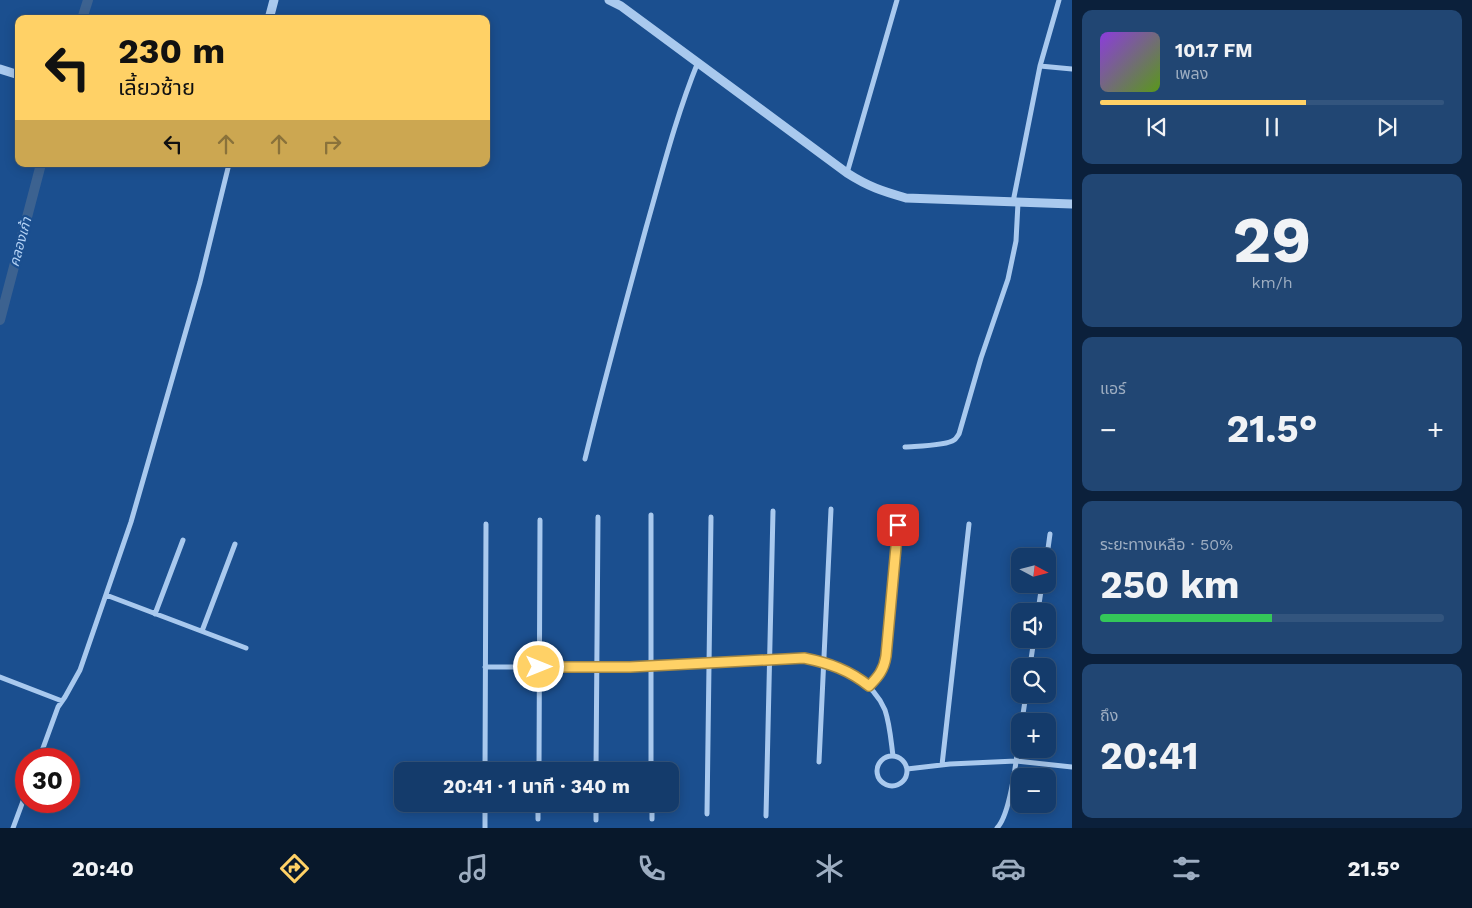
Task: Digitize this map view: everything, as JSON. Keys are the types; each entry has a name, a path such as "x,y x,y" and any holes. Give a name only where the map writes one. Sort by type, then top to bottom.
{"street":[{"path":"270,15 274,0"},
{"path":"609,0 621,6 847,174 864,184 906,198 1072,204"},
{"path":"847,174 898,0"},
{"path":"905,447 941,444 955,440 959,434 981,358 1008,279 1016,241 1015,203 1040,66 1059,0"},
{"path":"585,459 600,395 664,164 680,110 698,62"},
{"path":"1040,66 1072,69"},
{"path":"0,69 15,74"},
{"path":"43,748 58,707 80,670 131,522 200,282 228,167"},
{"path":"819,762 831,509"},
{"path":"766,816 772,511"},
{"path":"651,516 652,762"},
{"path":"596,762 598,517"},
{"path":"707,814 711,517"},
{"path":"539,762 540,520"},
{"path":"485,762 486,524"},
{"path":"942,765 969,524"},
{"path":"869,686 880,675 885,666 898,525"},
{"path":"1048,548 1050,534"},
{"path":"155,614 183,540"},
{"path":"202,631 235,544"},
{"path":"106,595 246,648"},
{"path":"485,667 651,666 804,658 824,662 842,668 869,686 884,710 890,732 893,756"},
{"path":"0,677 62,701"},
{"path":"893,756 902,760 907,769 905,778 898,785 889,786 881,781 877,773 883,759 893,756"},
{"path":"1000,827 1007,810 1016,758"},
{"path":"907,769 1016,761 1072,767"},
{"path":"485,812 485,828"},
{"path":"538,812 538,819"},
{"path":"596,812 596,820"},
{"path":"652,812 652,819"},
{"path":"13,828 19,813"}],"waterway":[{"name":"คลองเก้า","path":"83,15 88,0"},
{"name":"คลองเก้า","path":"0,320 40,167"}],"route":[{"path":"539,667 630,667 804,658 842,668 869,686 880,675 885,666 898,525"}]}
